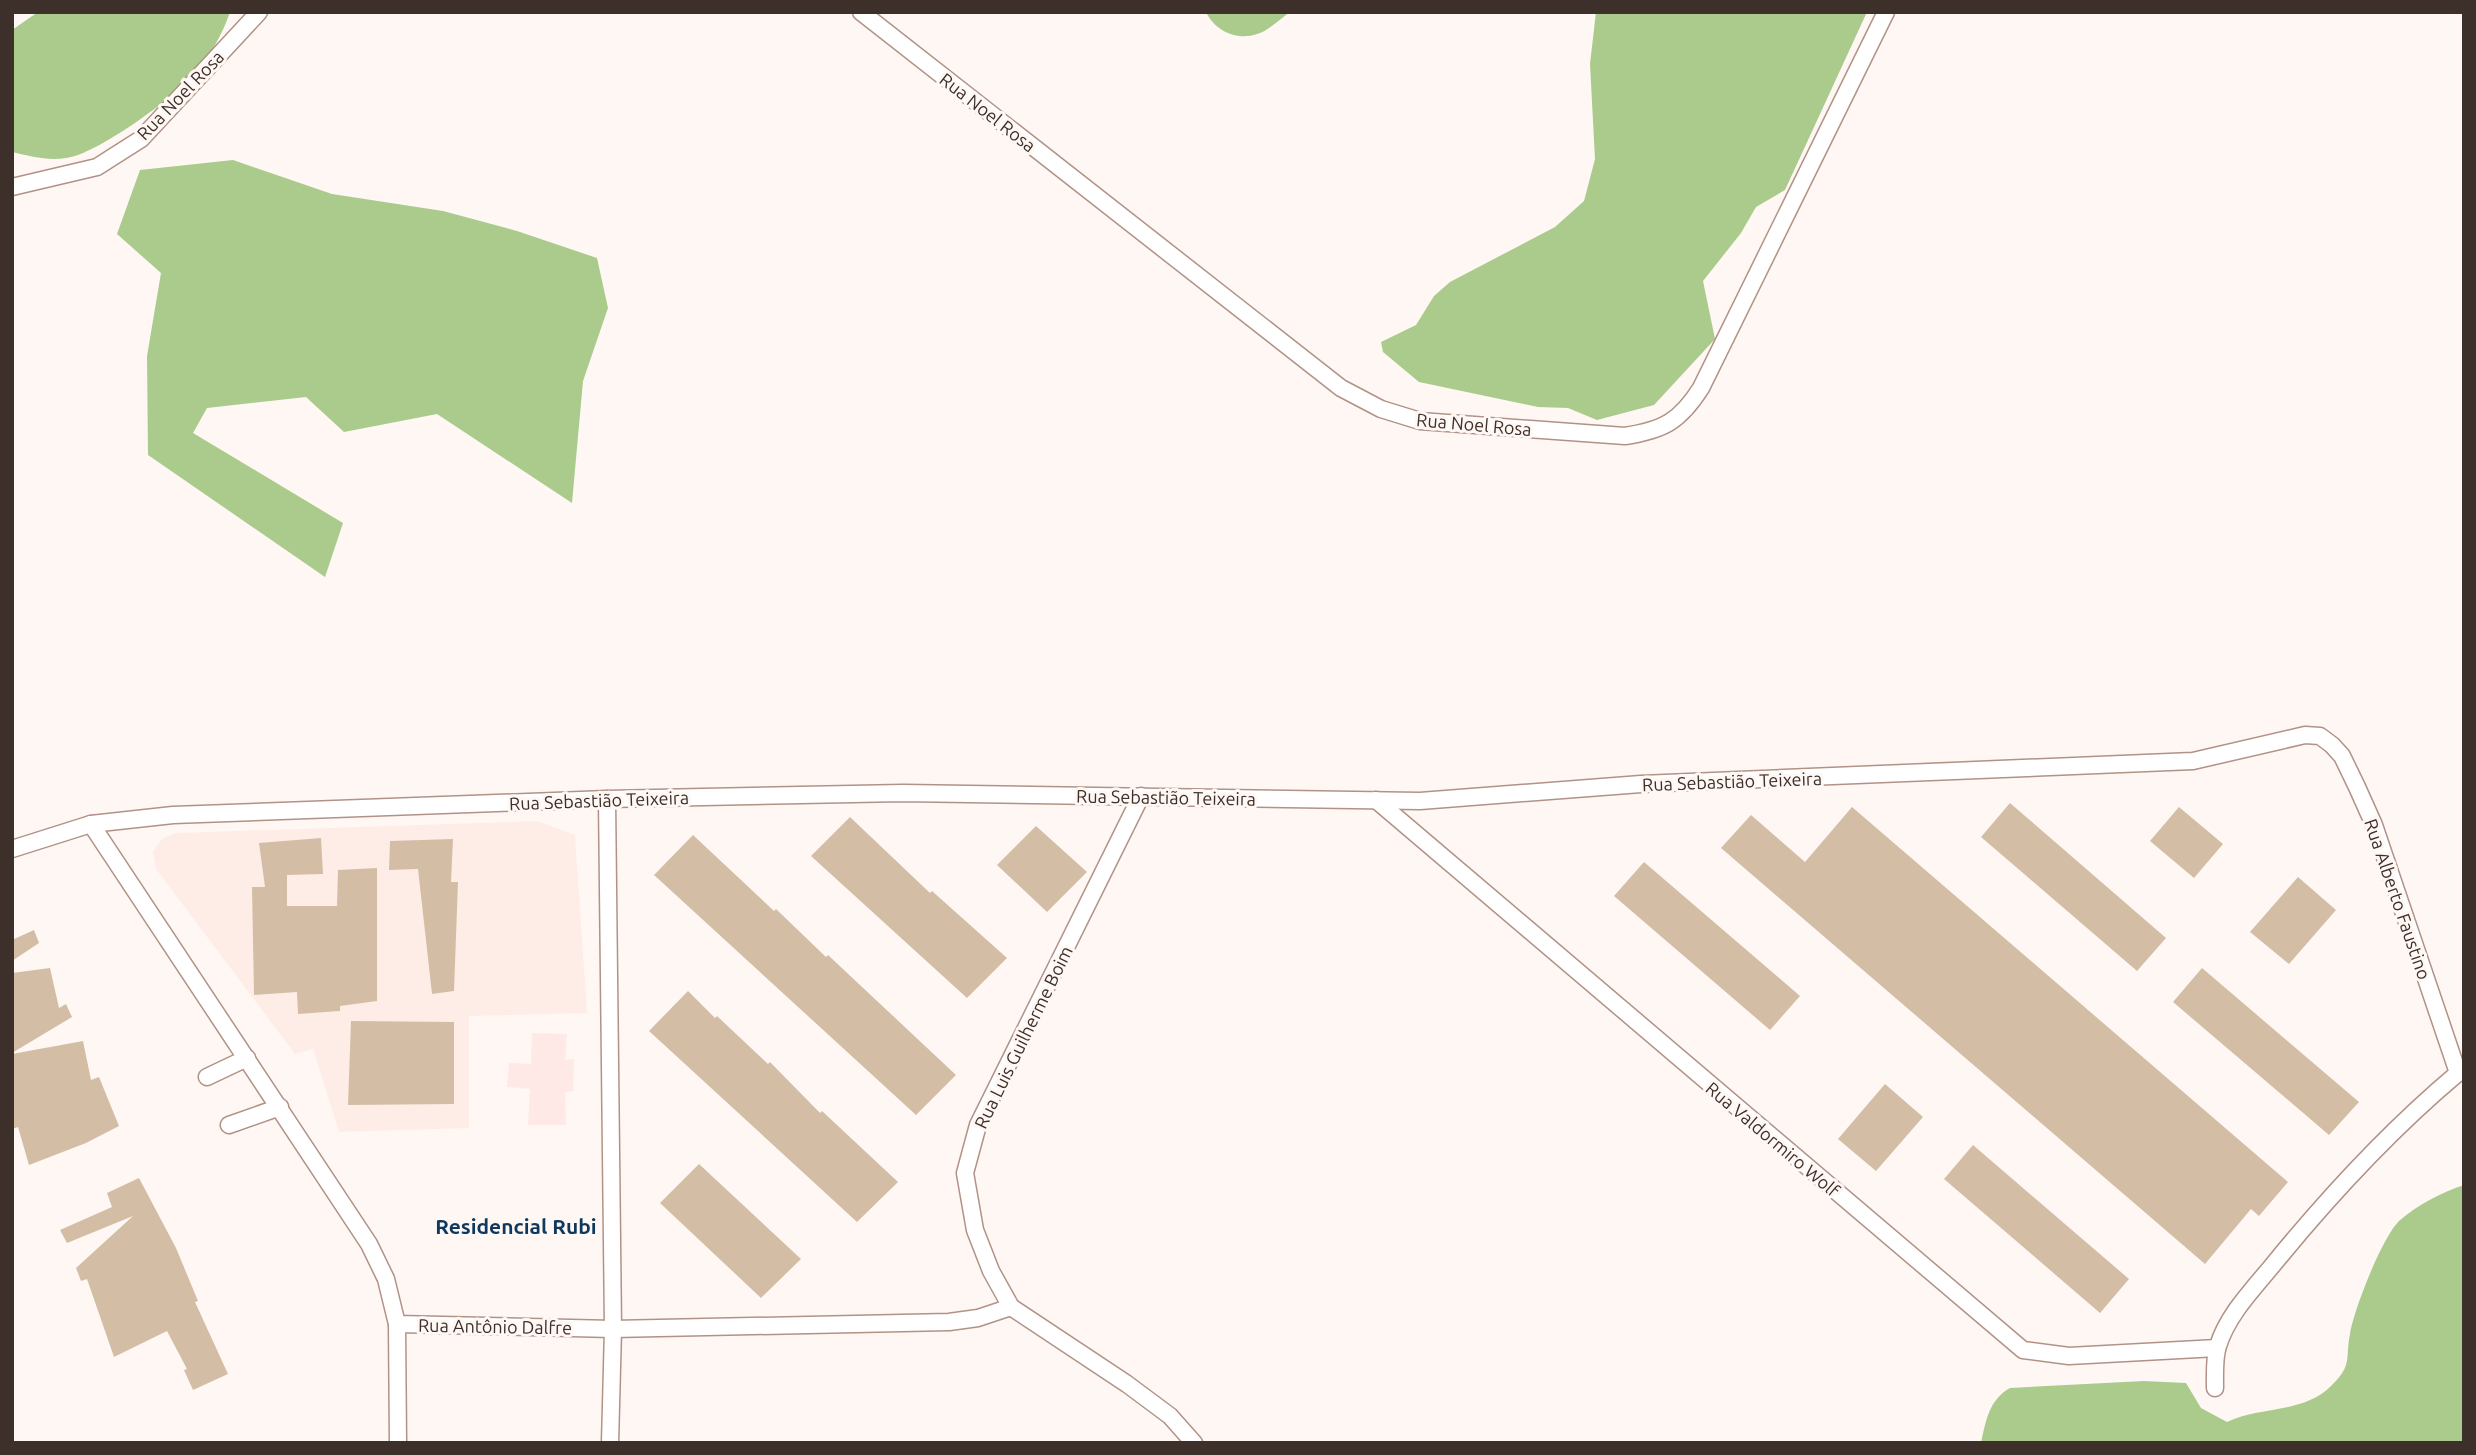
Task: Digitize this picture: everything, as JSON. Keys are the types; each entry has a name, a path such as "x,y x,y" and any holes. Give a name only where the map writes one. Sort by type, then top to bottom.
{"street":[{"name":"Rua Noel Rosa","path":"12,187 97,167 141,139 259,12"},
{"name":"Rua Noel Rosa","path":"861,12 1341,388 1381,409 1420,421 1626,436 1654,431 1685,413 1701,388 1886,12"},
{"name":"Rua Sebastião Teixeira","path":"12,849 91,824 173,815 607,799 903,793 1420,801 1641,784 2193,761 2305,735 2320,736"},
{"name":"Rua Alberto Faustino","path":"2320,736 2342,756 2374,825 2461,1072"},
{"name":"Rua Luis Guilherme Boim","path":"1141,796 978,1125 965,1173 975,1230 991,1271 1011,1307 1127,1384 1170,1416 1194,1443"},
{"path":"607,799 613,1329 610,1443"},
{"name":"Rua Valdormiro Wolf","path":"1376,800 2023,1350 2069,1356 2217,1348"},
{"name":"Rua Antônio Dalfre","path":"91,824 369,1244 386,1279 397,1324 613,1329 949,1322 978,1318 1011,1307"},
{"path":"207,1077 247,1058"},
{"path":"2215,1388 2217,1348 2224,1329 2248,1296 2327,1199 2413,1111 2461,1072"},
{"path":"229,1125 280,1107"},
{"path":"397,1324 398,1443"}],"shaded area":[{"path":"537,821 575,835 587,1013 469,1016 469,1128 339,1132 313,1049 295,1054 156,869 153,852 162,839 175,833"},
{"path":"532,1033 567,1034 565,1060 574,1059 573,1091 565,1092 566,1125 528,1125 530,1089 507,1087 509,1063 531,1064"}],"green space":[{"path":"38,12 230,12 206,59 196,73 171,96 96,147 66,158 52,159 12,152 12,30"},
{"path":"1206,12 1290,12 1270,28 1242,36 1221,29"},
{"path":"1596,12 1867,12 1785,190 1756,207 1741,233 1703,281 1715,339 1654,405 1597,420 1568,408 1538,407 1419,382 1383,352 1381,342 1416,325 1434,296 1450,282 1555,227 1584,201 1595,159 1590,64"},
{"path":"233,160 332,194 443,211 517,231 597,258 608,308 583,381 572,503 437,414 344,432 306,397 207,408 193,433 343,523 325,577 148,455 147,356 161,273 117,234 140,170"},
{"path":"2464,1185 2464,1443 1981,1443 1993,1405 1997,1398 2010,1388 2144,1381 2186,1383 2201,1408 2227,1422 2294,1405 2320,1395 2343,1373 2357,1308 2377,1258 2392,1230 2399,1221 2421,1205"}],"building":[{"path":"2010,803 2166,938 2137,971 1981,837"},
{"path":"1852,807 2288,1182 2259,1216 2251,1209 2205,1264 1721,848 1751,815 1805,862"},
{"path":"2179,807 2223,844 2194,878 2150,841"},
{"path":"850,817 930,893 932,891 1007,958 967,998 811,856"},
{"path":"1036,826 1087,872 1047,912 997,865"},
{"path":"693,835 774,911 776,909 826,957 828,955 956,1075 916,1115 654,875"},
{"path":"321,838 323,874 287,875 287,906 337,906 338,870 377,868 377,1001 340,1006 340,1011 298,1014 297,992 254,995 252,887 265,887 259,843"},
{"path":"453,839 451,882 458,882 454,991 432,994 418,869 389,870 390,841"},
{"path":"1644,862 1800,996 1770,1030 1614,896"},
{"path":"2298,877 2336,910 2289,964 2250,932"},
{"path":"34,930 39,943 12,961 12,940"},
{"path":"50,968 59,1008 66,1004 72,1017 12,1053 12,973"},
{"path":"2202,968 2359,1102 2329,1135 2173,1002"},
{"path":"688,991 768,1064 770,1062 820,1113 822,1111 898,1182 857,1222 649,1031"},
{"path":"351,1021 454,1022 454,1104 348,1105"},
{"path":"83,1041 91,1080 99,1077 119,1126 86,1143 29,1165 18,1127 12,1129 12,1054"},
{"path":"1885,1084 1923,1117 1876,1171 1838,1139"},
{"path":"1973,1145 2129,1279 2100,1313 1944,1179"},
{"path":"699,1164 801,1259 761,1298 660,1203"},
{"path":"139,1178 176,1248 198,1301 195,1302 228,1374 193,1390 184,1370 187,1369 167,1331 114,1357 87,1279 81,1281 76,1268 133,1216 67,1243 60,1230 112,1207 107,1193"}],"district":[{"name":"Residencial Rubi","path":"516,1226"}]}
